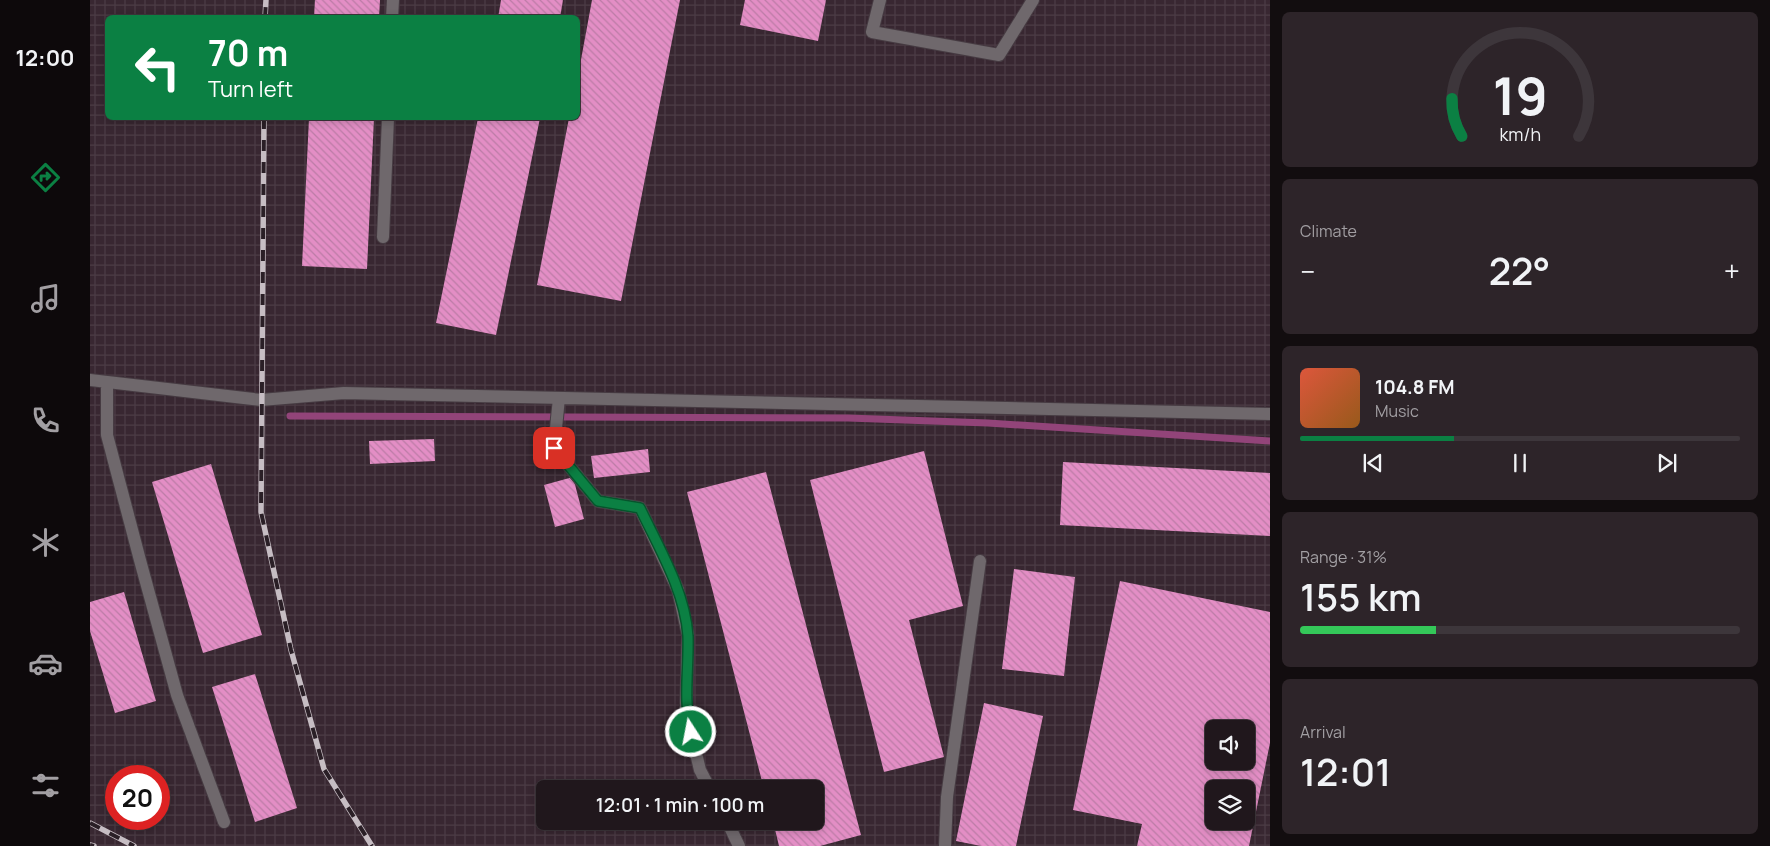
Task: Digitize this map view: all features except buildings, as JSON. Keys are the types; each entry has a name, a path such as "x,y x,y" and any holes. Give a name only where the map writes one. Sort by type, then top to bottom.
{"lane":[{"path":"392,15 393,0"},
{"path":"880,0 872,32 999,54 1034,0"},
{"path":"383,237 388,120"},
{"path":"90,380 261,400 344,393 559,403 1270,414"},
{"path":"107,382 107,435 138,555 177,695 224,822"},
{"path":"559,403 554,448 598,501 640,508 678,590 688,635 686,712 700,770 705,780"},
{"path":"945,846 947,797 980,561"},
{"path":"731,830 739,846"}],"shaded area":[{"path":"90,0 1270,0 1270,846 90,846"}],"waterway":[{"path":"290,416 848,418 988,423 1270,441"}],"railway":[{"path":"265,15 266,0"},
{"path":"264,120 261,512 291,650 324,769 372,846"},
{"path":"90,823 134,846"},
{"path":"90,845 94,846"}],"route":[{"path":"554,448 598,501 640,508 678,590 688,635 686,712 691,732"}]}
